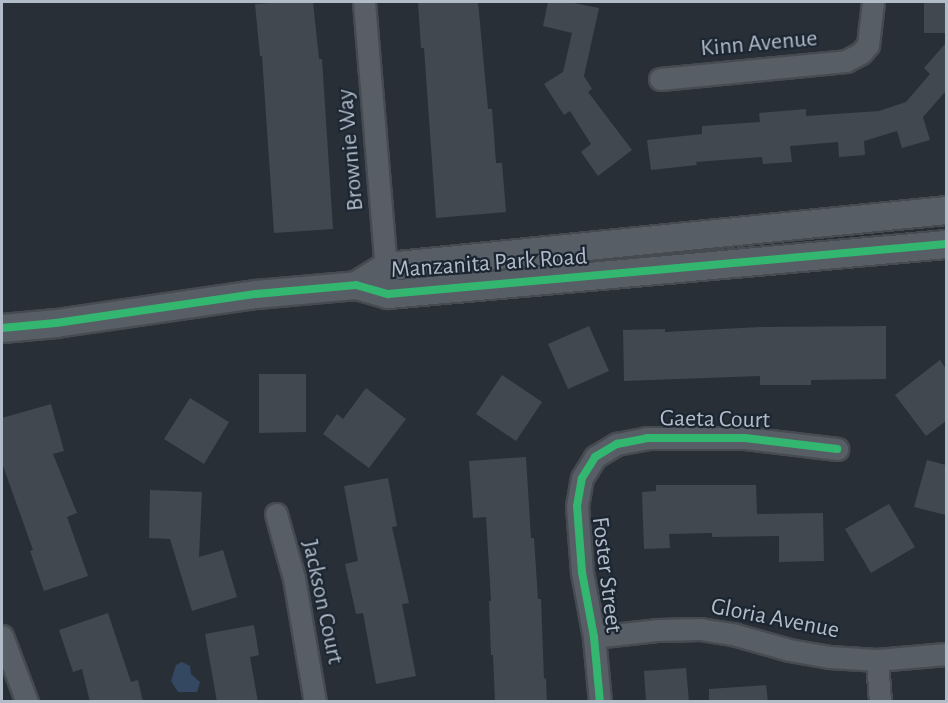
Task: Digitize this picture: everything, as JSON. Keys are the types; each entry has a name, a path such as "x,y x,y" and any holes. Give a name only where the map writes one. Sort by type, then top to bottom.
{"street":[{"name":"Brownie Way","path":"364,2 388,294"},
{"name":"Kinn Avenue","path":"660,79 846,61 861,53 868,45 873,2"},
{"name":"Manzanita Park Road","path":"356,285 387,266 946,210"},
{"name":"Manzanita Park Road","path":"2,328 56,323 256,294 356,285 388,294 946,244"},
{"name":"Gaeta Court","path":"595,456 617,444 647,438 745,438 837,449"},
{"name":"Foster Street","path":"595,456 582,478 577,506 582,572 594,637 600,702"},
{"name":"Jackson Court","path":"276,514 294,578 315,702"},
{"name":"Gloria Avenue","path":"594,637 657,630 700,629 830,657 878,660 946,654"},
{"path":"2,636 27,702"},
{"path":"878,660 880,702"}],"water":[{"path":"182,662 190,666 191,674 200,682 197,692 178,692 171,681 176,665"}],"building":[{"path":"313,2 319,59 322,59 333,229 274,233 262,56 260,56 255,4"},
{"path":"418,2 478,2 488,109 492,109 496,163 502,163 506,212 436,218 424,48 421,48"},
{"path":"548,2 569,2 599,8 584,76 592,89 588,92 632,150 598,176 581,152 591,144 570,111 564,115 544,84 563,72 572,33 543,26"},
{"path":"924,2 946,2 946,33 924,33"},
{"path":"946,43 946,91 923,117 930,140 902,148 897,131 864,141 865,155 839,157 838,142 790,146 792,162 763,164 762,157 696,162 697,165 651,170 647,140 702,134 702,126 760,122 759,113 806,109 806,116 879,111 906,102 930,74 924,68"},
{"path":"589,326 609,371 568,389 548,344"},
{"path":"886,326 886,379 811,380 811,385 760,385 760,376 624,381 623,330 665,329 665,332 760,327"},
{"path":"940,360 946,369 946,421 926,436 895,395"},
{"path":"259,374 306,374 306,432 259,433"},
{"path":"502,375 542,402 516,441 476,414"},
{"path":"366,388 406,419 369,468 323,434 337,414 343,419"},
{"path":"190,398 229,422 204,464 164,439"},
{"path":"51,404 64,451 53,454 77,513 67,517 88,576 44,591 30,551 33,550 2,463 2,418"},
{"path":"526,457 531,538 534,538 538,599 541,599 547,702 495,702 486,517 473,518 469,461"},
{"path":"927,460 946,465 946,515 914,507"},
{"path":"388,478 397,526 392,527 409,603 402,604 416,676 376,684 363,613 356,614 345,564 358,561 344,486"},
{"path":"656,485 756,485 757,514 823,513 824,561 779,562 779,536 712,537 712,533 669,534 670,548 644,549 642,492 656,491"},
{"path":"150,490 202,492 199,557 223,550 237,597 192,611 170,539 149,538"},
{"path":"889,504 915,547 871,573 845,529"},
{"path":"108,613 131,682 138,680 143,702 90,702 82,669 73,672 59,630"},
{"path":"254,625 259,655 250,657 258,702 217,702 205,634"},
{"path":"686,668 689,702 646,702 644,671"},
{"path":"766,685 768,702 709,702 709,689"}],"cycle path":[{"path":"2,328 56,323 256,294 356,285 388,294 946,244"},
{"path":"600,702 594,637 582,572 577,506 582,478 595,457 617,444 647,438 745,438 837,449"}]}
